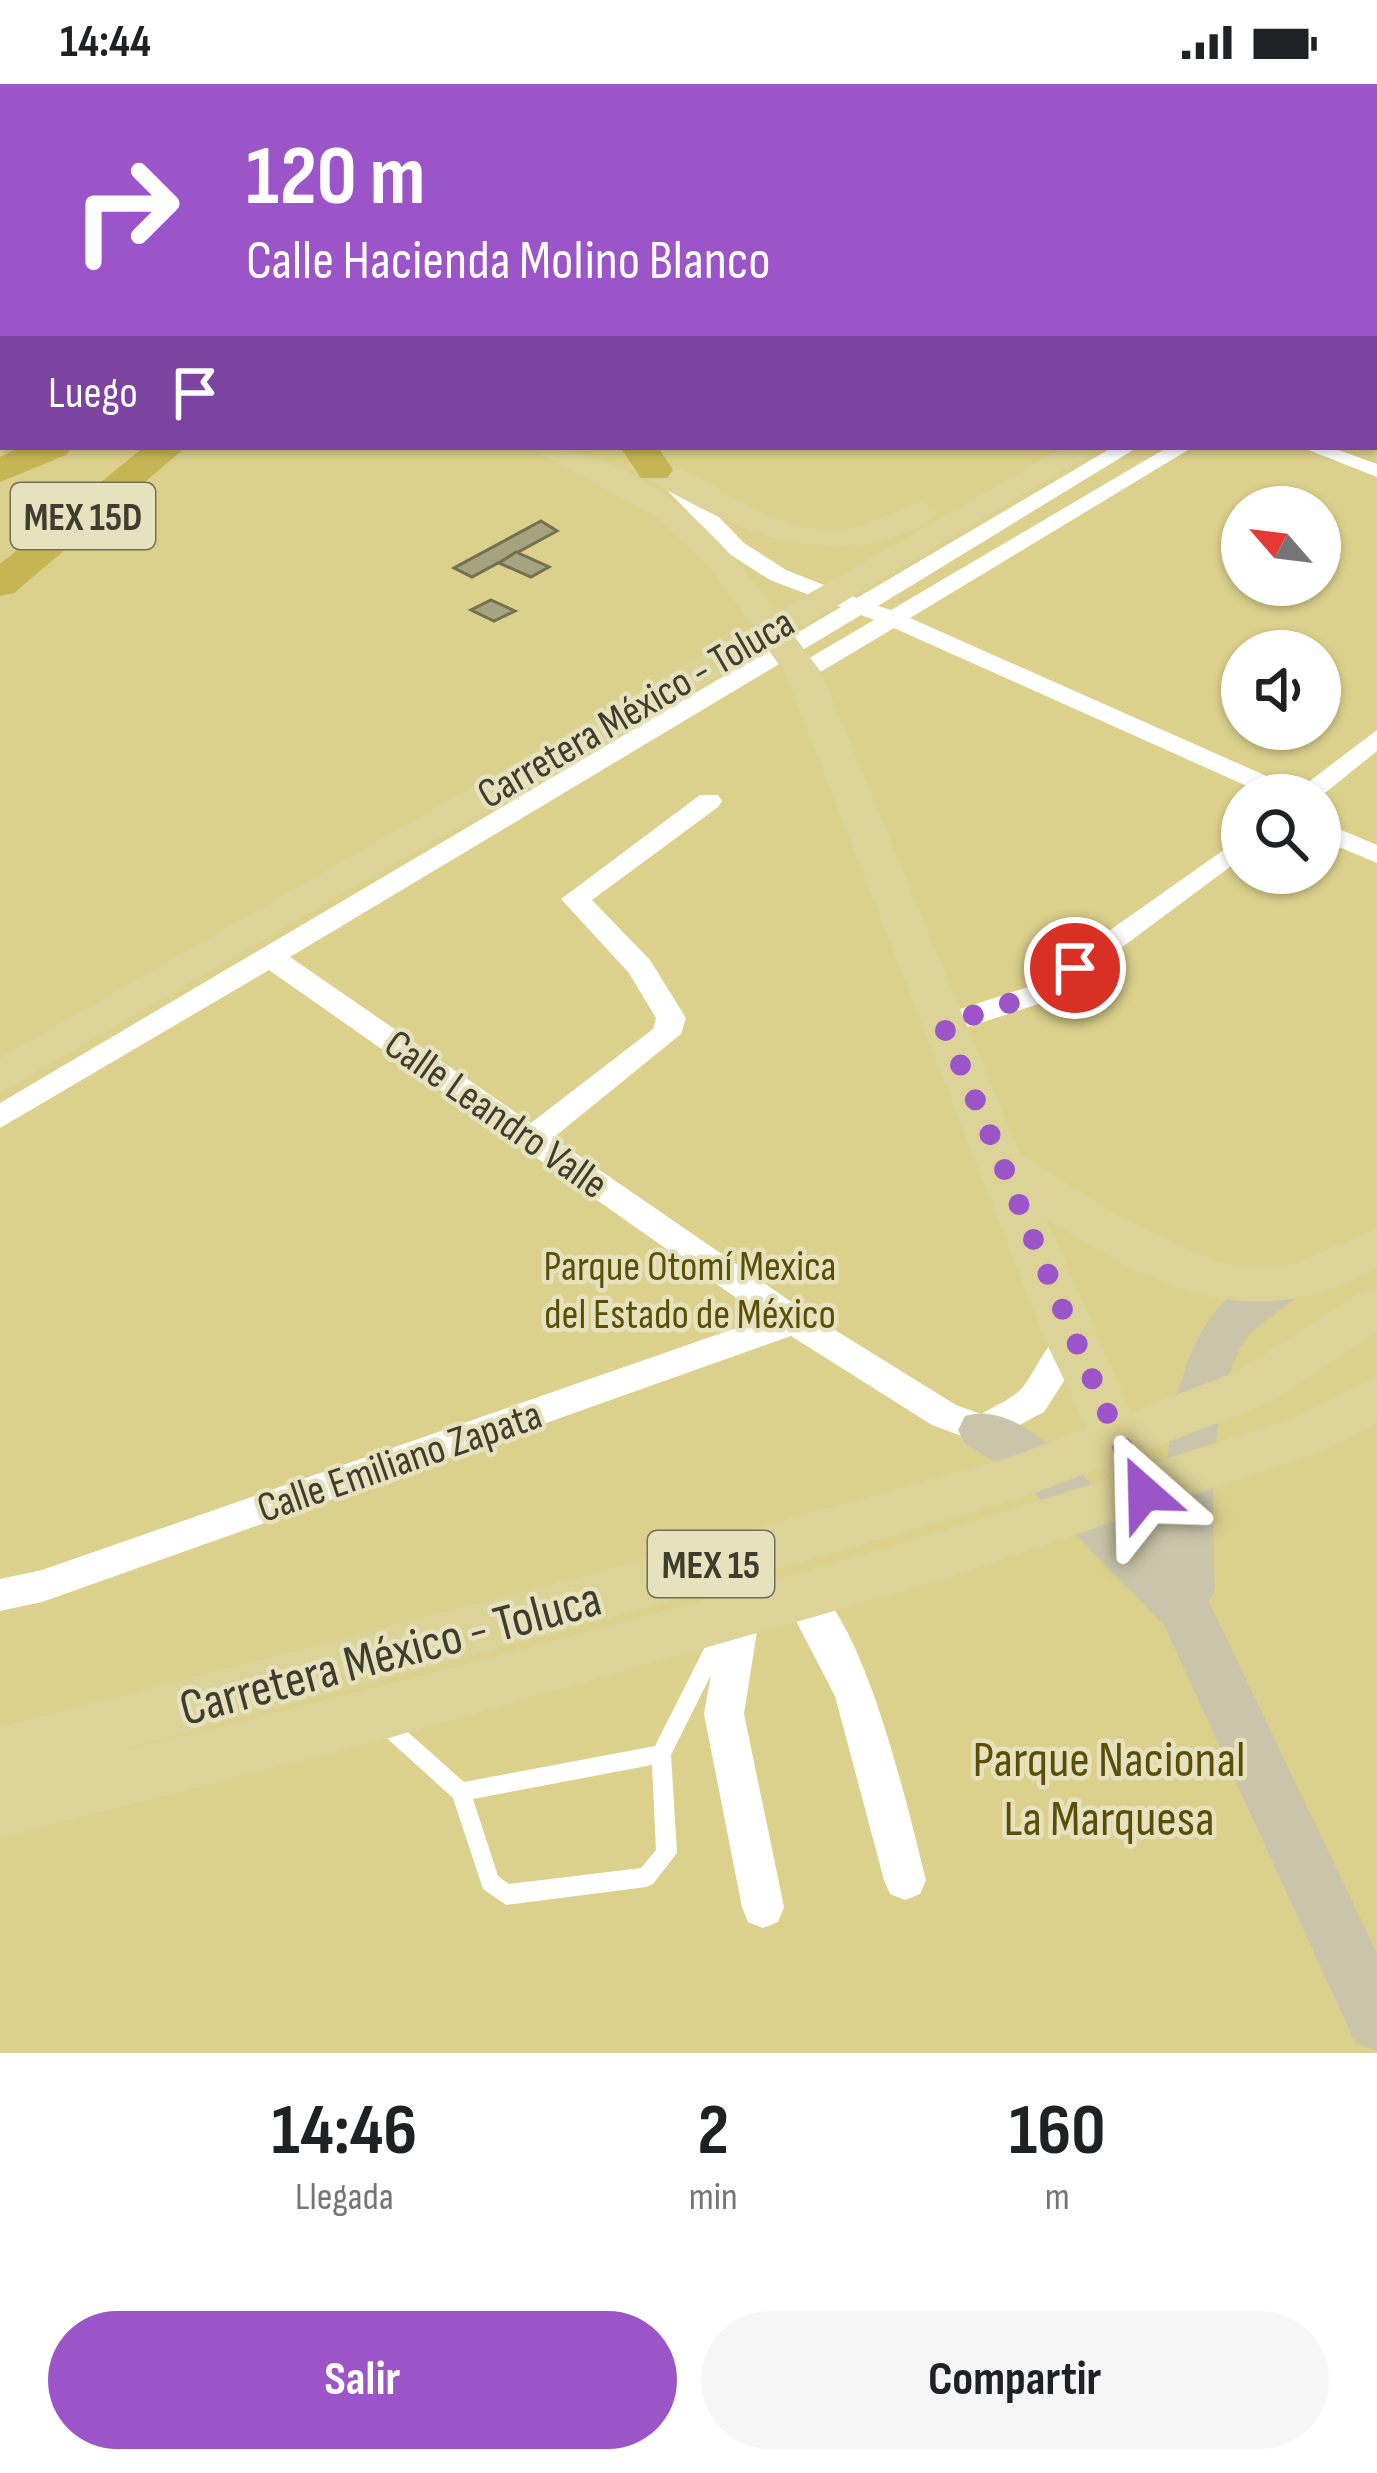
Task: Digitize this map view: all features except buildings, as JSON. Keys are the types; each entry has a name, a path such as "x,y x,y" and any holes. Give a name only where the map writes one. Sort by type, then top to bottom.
{"highway":[{"path":"0,471 46,450"},
{"name":"MEX 15D","path":"0,546 121,450"},
{"name":"MEX 15D","path":"0,584 162,450"}],"main road":[{"path":"556,450 648,471"},
{"path":"610,450 785,535 845,542 896,527 1029,450"},
{"name":"Carretera México - Toluca","path":"0,1078 1081,450"},
{"path":"648,471 667,509 721,560 795,662 1005,1165 1072,1342 1169,1484 1190,1620 1377,2020"},
{"path":"1005,1165 1142,1253 1219,1280 1280,1286"},
{"path":"1169,1484 1207,1365 1233,1319 1280,1286 1377,1246"},
{"name":"Carretera México - Toluca","path":"9,1753 572,1604 1018,1477 1254,1387 1377,1307"},
{"path":"0,1809 375,1715 1088,1510 1315,1432 1377,1398"},
{"path":"983,1430 1033,1459 1088,1510 1190,1620"}],"street":[{"path":"795,662 859,606 1123,450"},
{"path":"0,1117 267,955 795,662 897,621 1178,450"},
{"path":"1319,450 1377,471"},
{"path":"648,471 736,548 778,575 897,621 1241,774"},
{"path":"1332,774 1377,738"},
{"path":"534,1137 666,1034 671,1018 640,967 575,899 709,801"},
{"path":"1341,839 1377,855"},
{"path":"943,1025 1041,993 1221,860"},
{"name":"Calle Leandro Valle","path":"267,955 794,1321 944,1415 983,1430"},
{"name":"Calle Emiliano Zapata","path":"2,1595 794,1321"},
{"path":"983,1430 1032,1402 1072,1342"},
{"path":"801,1594 833,1638 856,1688 905,1880"},
{"path":"736,1613 724,1714 763,1906"}],"lane":[{"path":"375,1715 461,1792 490,1882 498,1892 506,1895 646,1877 667,1852 661,1754 736,1613"},
{"path":"461,1792 661,1754"}],"green space":[{"name":"Parque Otomí Mexica del Estado de México","path":"0,450 1377,450 1377,2053 0,2053"}],"route":[{"path":"1075,968 1041,993 943,1025 1005,1165 1072,1342 1144,1493"}],"park label":[{"name":"Parque Nacional La Marquesa","path":"1109,1787"}]}
